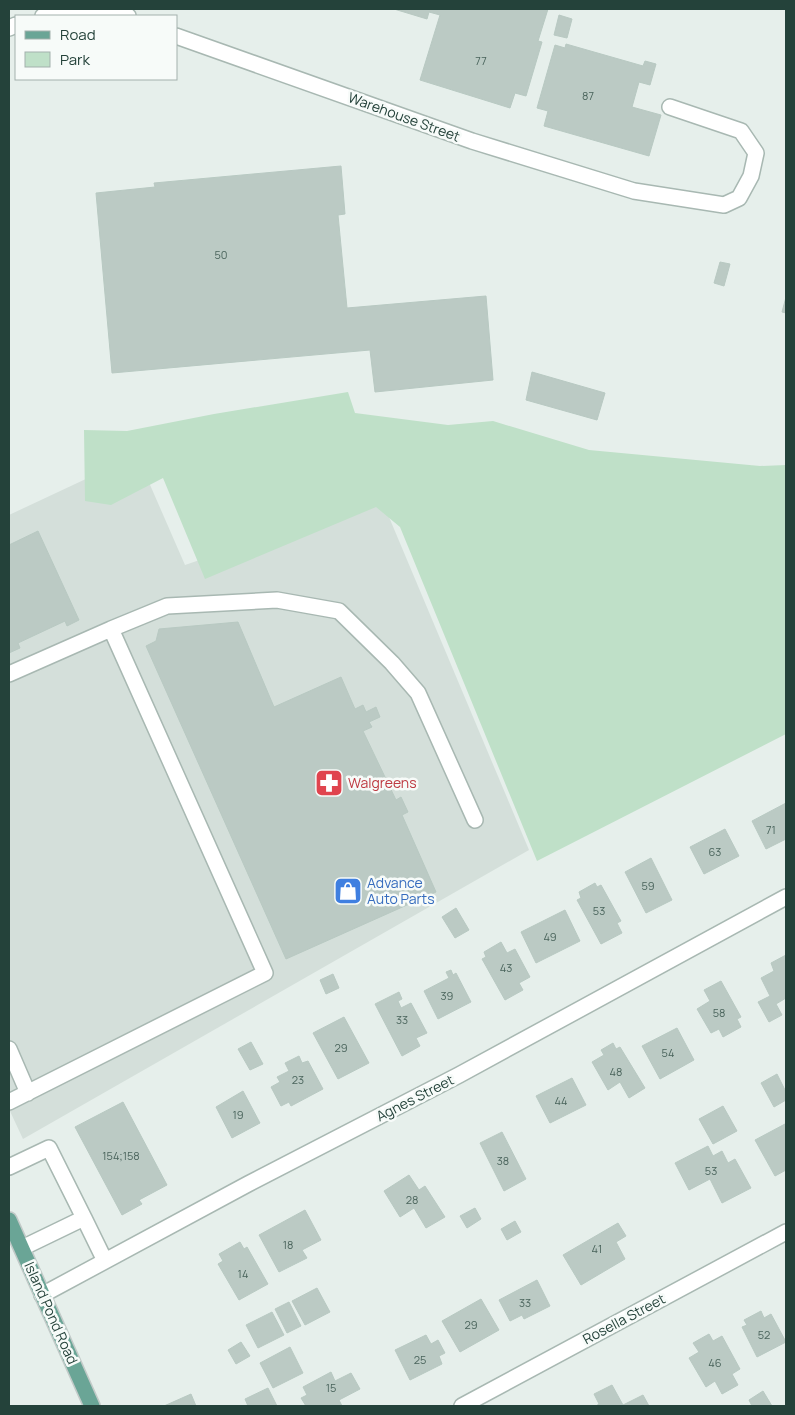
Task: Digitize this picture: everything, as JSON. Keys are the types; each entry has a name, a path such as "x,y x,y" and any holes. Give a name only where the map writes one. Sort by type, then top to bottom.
{"main road":[{"name":"Island Pond Road","path":"9,1220 92,1406"}],"street":[{"path":"49,15 87,10 123,15"},
{"name":"Warehouse Street","path":"178,37 472,141 634,191 724,205 739,198 751,176 756,153 741,131 670,108"},
{"path":"9,674 167,606 278,600 338,611 392,663 418,693 475,820"},
{"path":"9,1102 266,973 111,629"},
{"name":"Agnes Street","path":"42,1295 248,1184 459,1075 786,897"},
{"path":"9,1049 28,1093"},
{"path":"9,1167 49,1148 105,1262"},
{"path":"22,1248 84,1218"},
{"name":"Rosella Street","path":"462,1406 786,1232"}],"shaded area":[{"path":"137,455 185,565 381,498 529,850 23,1139 9,1109 9,515"}],"green space":[{"path":"348,392 355,413 448,425 493,421 589,450 760,466 786,465 786,734 537,861 400,527 376,507 205,579 163,478 111,505 85,501 84,430 127,431 214,414"}],"building":[{"path":"394,9 548,9 538,41 542,42 526,96 515,93 510,108 420,80 440,15 429,12 427,19"},
{"path":"559,15 572,19 567,38 554,35"},
{"path":"566,44 643,66 645,61 656,64 650,85 639,82 632,107 661,115 649,156 544,126 548,111 537,108 555,45 565,48"},
{"path":"341,166 345,214 338,215 347,308 486,296 493,380 375,392 370,350 112,373 96,193 155,187 154,183"},
{"path":"720,262 730,264 724,286 714,283"},
{"path":"786,297 786,313 782,312"},
{"path":"532,372 605,393 597,420 526,400"},
{"path":"38,531 79,620 67,626 65,621 18,643 20,648 9,653 9,545"},
{"path":"238,622 274,707 341,677 355,709 363,705 366,712 376,707 380,717 369,722 372,727 363,731 396,800 401,797 408,812 402,815 436,892 286,959 146,646 156,641 159,629"},
{"path":"786,803 786,839 766,849 752,821"},
{"path":"725,829 739,856 704,874 690,847"},
{"path":"651,858 672,900 646,913 625,872"},
{"path":"595,883 597,887 601,885 621,921 617,923 622,933 601,944 577,900 581,898 579,892"},
{"path":"456,908 469,930 455,938 442,917"},
{"path":"565,910 580,941 536,963 521,932"},
{"path":"501,942 507,953 515,949 530,977 519,983 523,990 505,1000 482,959 486,957 484,952"},
{"path":"786,955 786,998 776,1004 782,1015 769,1022 758,1002 770,996 761,978 774,971 771,963"},
{"path":"451,970 453,975 456,973 471,1002 438,1019 424,991 449,978 446,972"},
{"path":"333,974 339,988 326,994 320,980"},
{"path":"721,981 741,1017 737,1019 741,1027 723,1037 719,1029 711,1033 697,1009 710,1001 704,990"},
{"path":"399,992 402,999 398,1001 401,1008 411,1003 427,1033 416,1038 420,1046 402,1056 375,1004"},
{"path":"344,1017 369,1063 338,1079 313,1033"},
{"path":"677,1028 694,1060 660,1079 642,1046"},
{"path":"251,1042 263,1064 250,1070 238,1049"},
{"path":"613,1043 616,1049 620,1047 645,1088 629,1098 620,1082 608,1090 592,1062 604,1055 601,1050"},
{"path":"299,1056 302,1063 308,1061 323,1089 291,1106 289,1102 281,1106 271,1087 280,1082 277,1077 289,1071 285,1063"},
{"path":"777,1074 786,1092 786,1100 774,1107 761,1083"},
{"path":"572,1078 586,1105 550,1123 536,1096"},
{"path":"243,1091 260,1123 232,1138 216,1107"},
{"path":"123,1102 167,1185 139,1200 142,1204 122,1215 75,1127"},
{"path":"723,1106 737,1131 713,1144 699,1119"},
{"path":"785,1124 786,1170 775,1176 755,1140"},
{"path":"502,1132 526,1179 504,1191 480,1143"},
{"path":"708,1146 713,1156 722,1151 728,1163 735,1159 751,1188 722,1203 710,1179 689,1190 675,1163"},
{"path":"409,1175 419,1190 425,1186 445,1217 426,1228 414,1208 400,1217 384,1191"},
{"path":"475,1208 481,1219 467,1228 460,1216"},
{"path":"305,1210 321,1240 302,1250 307,1258 279,1272 259,1235"},
{"path":"515,1221 521,1232 507,1240 501,1229"},
{"path":"618,1223 626,1236 616,1242 625,1259 581,1285 563,1255"},
{"path":"240,1242 244,1249 247,1247 268,1284 239,1300 218,1264 223,1261 219,1254"},
{"path":"537,1280 550,1306 524,1319 522,1315 510,1321 499,1300"},
{"path":"317,1288 330,1312 305,1325 292,1301"},
{"path":"481,1299 499,1330 460,1352 442,1321"},
{"path":"289,1302 301,1326 287,1333 275,1309"},
{"path":"761,1311 764,1318 771,1314 786,1342 757,1357 742,1327 747,1325 744,1320"},
{"path":"272,1312 284,1335 258,1348 246,1325"},
{"path":"709,1334 713,1341 722,1336 740,1369 732,1374 738,1385 722,1394 715,1381 706,1387 689,1358 699,1352 693,1343"},
{"path":"426,1335 431,1344 438,1340 445,1353 439,1356 442,1364 410,1380 395,1350"},
{"path":"241,1342 250,1356 236,1364 228,1350"},
{"path":"290,1347 303,1373 273,1388 260,1363"},
{"path":"331,1372 335,1381 351,1373 360,1389 339,1400 342,1406 306,1406 301,1398 307,1395 303,1387"},
{"path":"612,1385 623,1405 643,1395 649,1406 596,1406 599,1404 594,1394"},
{"path":"268,1388 277,1406 248,1406 245,1399"},
{"path":"763,1391 772,1406 752,1406 749,1400"},
{"path":"191,1394 196,1406 164,1406"}],"place":[{"name":"Walgreens","path":"329,783"},
{"name":"Advance Auto Parts","path":"348,891"}]}
